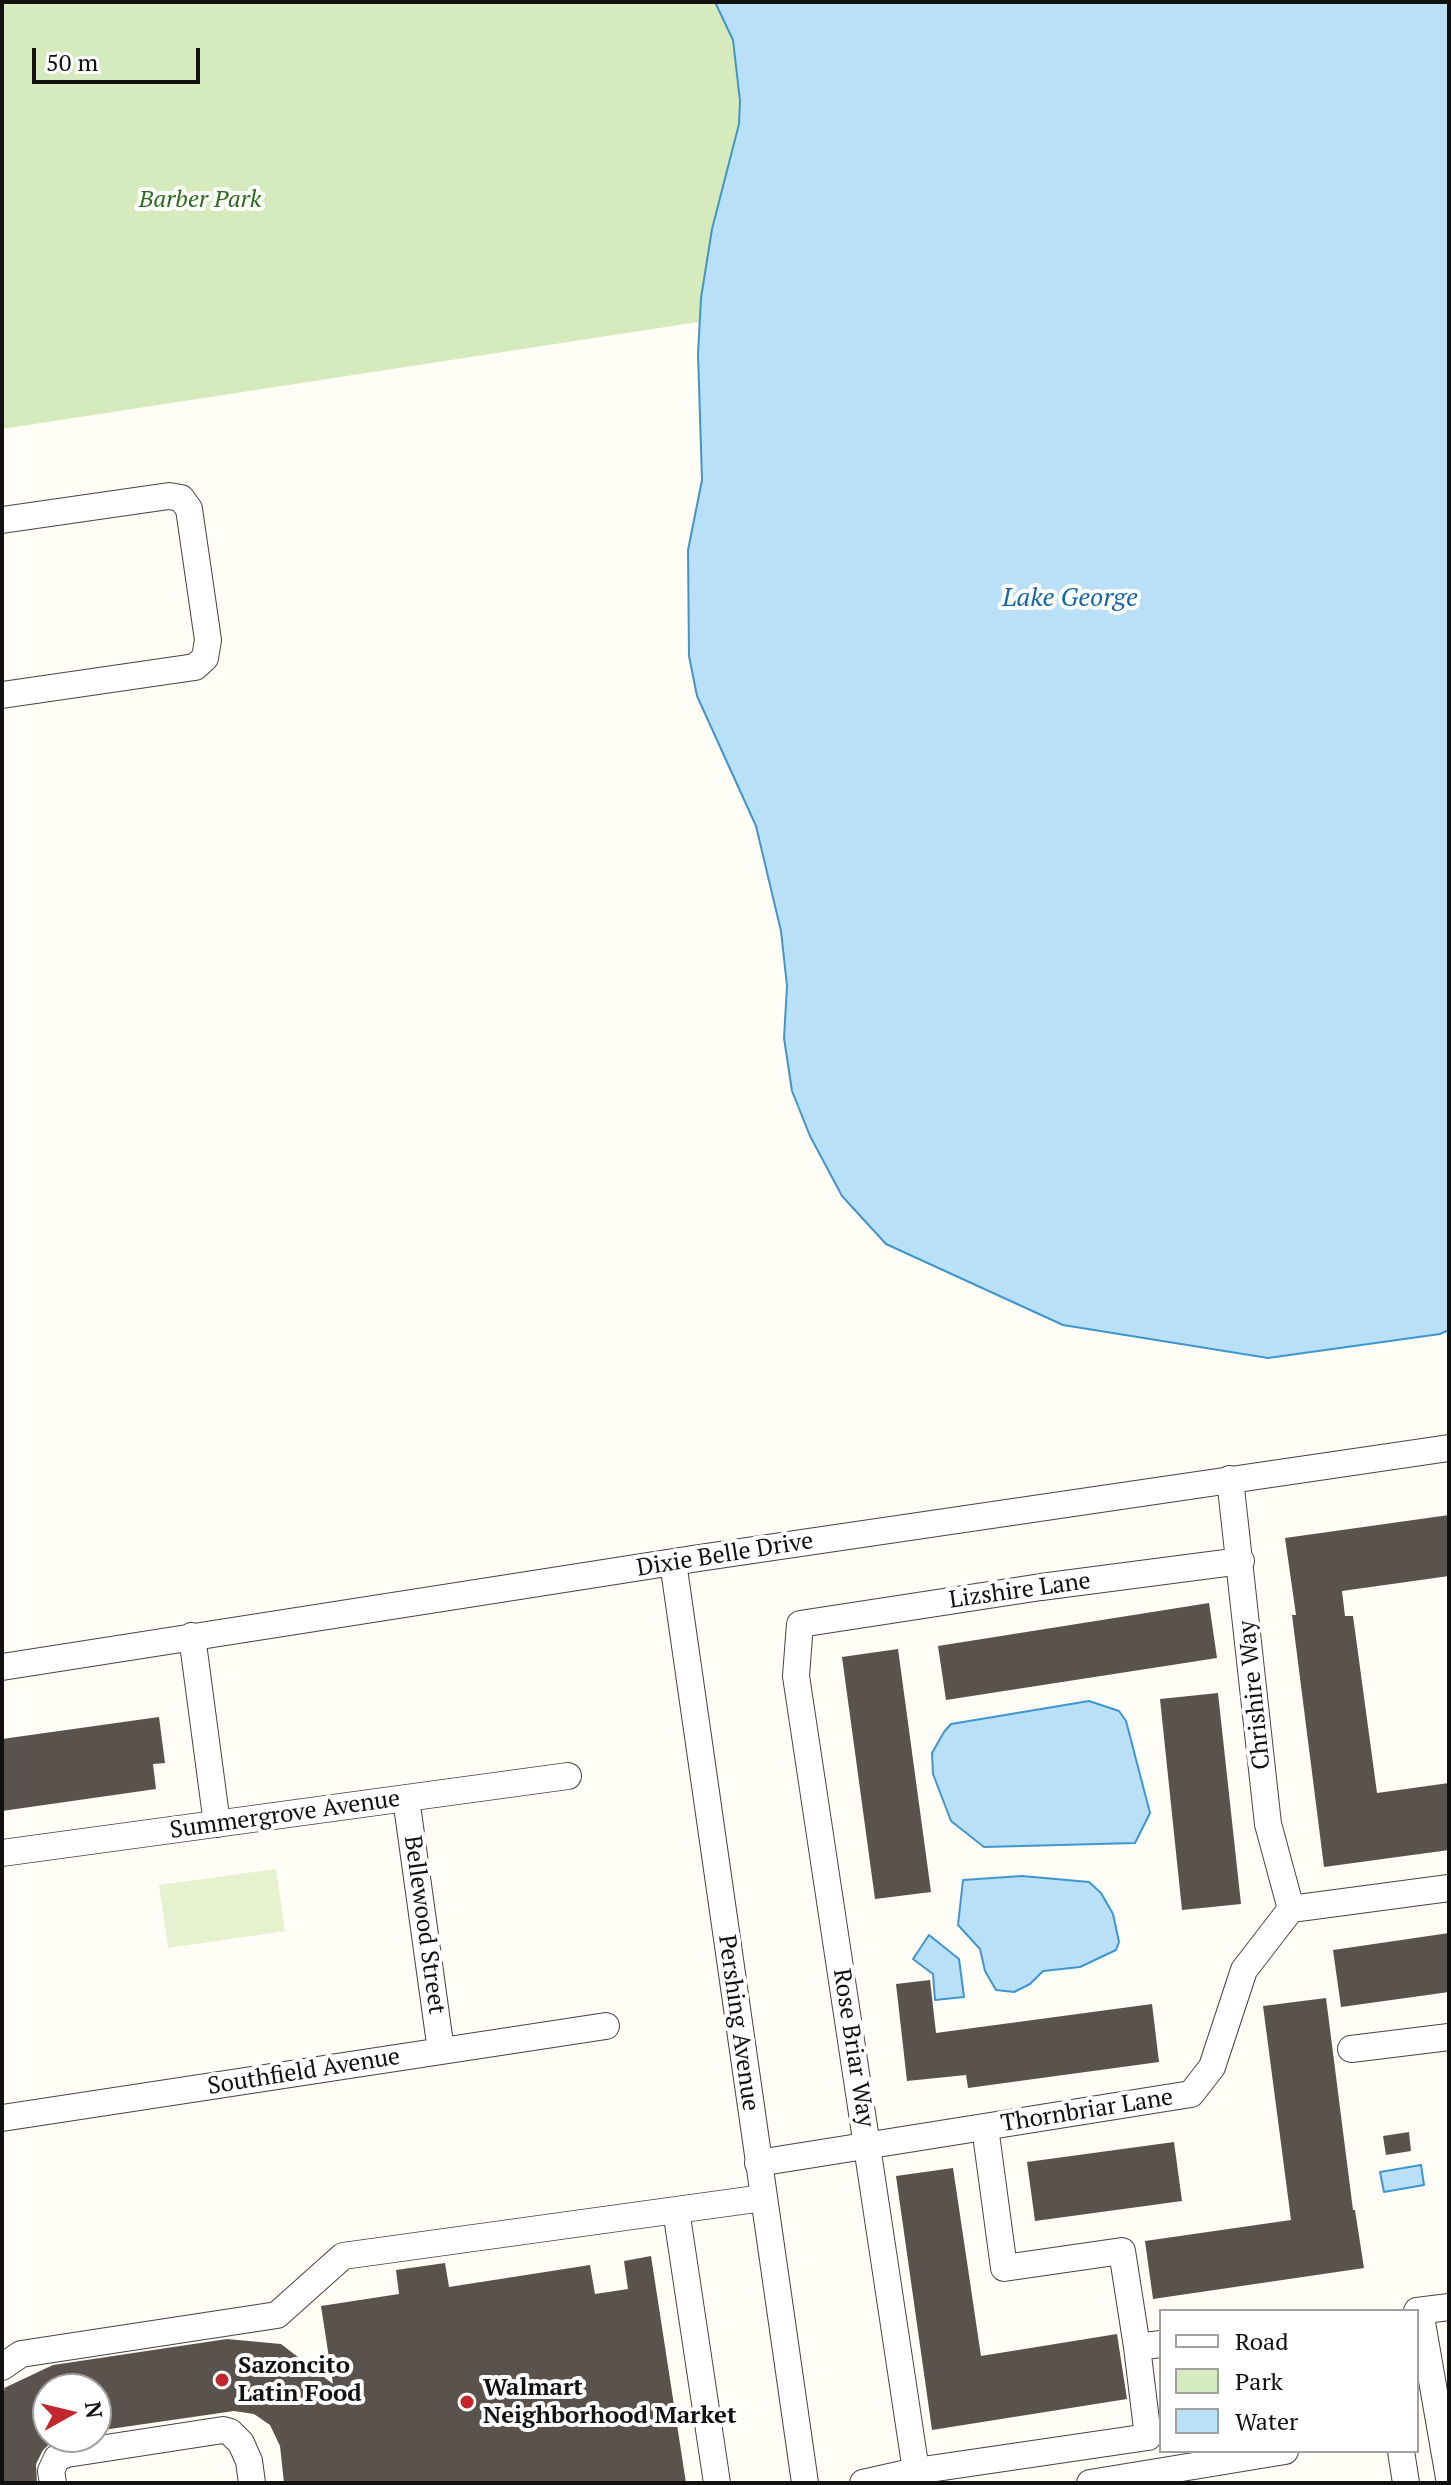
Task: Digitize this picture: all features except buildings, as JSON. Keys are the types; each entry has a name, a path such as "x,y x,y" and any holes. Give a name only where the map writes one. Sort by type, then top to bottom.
{"street":[{"path":"2,520 169,496 181,498 189,509 208,640 205,658 195,667 2,695"},
{"name":"Dixie Belle Drive","path":"2,1667 673,1562 1449,1448"},
{"name":"Chrishire Way","path":"1230,1479 1268,1824 1291,1909"},
{"name":"Lizshire Lane","path":"800,1624 1041,1587 1241,1561"},
{"name":"Pershing Avenue","path":"673,1562 805,2483"},
{"name":"Rose Briar Way","path":"800,1624 796,1676 916,2471"},
{"path":"192,1636 217,1824"},
{"name":"Summergrove Avenue","path":"2,1853 568,1776"},
{"name":"Bellewood Street","path":"406,1798 441,2051"},
{"path":"1291,1909 1449,1888"},
{"name":"Thornbriar Lane","path":"758,2163 1191,2094 1212,2067 1244,1970 1291,1909"},
{"name":"Southfield Avenue","path":"2,2118 606,2026"},
{"path":"1351,2049 1449,2037"},
{"path":"863,2483 916,2471 1148,2437 1149,2345 1122,2251 1004,2268 985,2127"},
{"path":"2,2367 21,2354 277,2315 343,2256 763,2198"},
{"path":"676,2210 717,2483"},
{"path":"1419,2311 1449,2307"},
{"path":"1419,2316 1449,2474"},
{"path":"53,2483 51,2471 57,2458 67,2454 223,2430 230,2432 241,2443 249,2461 252,2483"},
{"path":"1093,2483 1273,2453"},
{"path":"1401,2453 1406,2483"}],"green space":[{"name":"Barber Park","path":"2,2 1129,2 1167,250 2,429"},
{"path":"276,1869 285,1931 168,1948 159,1885"}],"water":[{"name":"Lake George","path":"715,2 1449,2 1449,1330 1440,1334 1268,1358 1063,1325 886,1244 842,1196 810,1136 792,1091 784,1038 787,986 781,931 756,826 697,696 689,656 688,550 702,480 698,354 701,298 712,229 739,124 740,101 733,40"},
{"path":"1089,1701 1119,1711 1126,1721 1150,1813 1135,1843 984,1847 951,1821 933,1774 932,1753 951,1724"},
{"path":"1022,1876 1089,1882 1101,1893 1113,1914 1119,1942 1116,1950 1080,1967 1043,1971 1030,1984 1014,1992 996,1990 985,1971 980,1949 958,1925 963,1880"},
{"path":"929,1935 959,1959 964,1997 935,2000 933,1974 913,1959"},
{"path":"1421,2165 1424,2185 1384,2192 1380,2172"}],"place":[{"name":"Sazoncito Latin Food","path":"222,2380"},
{"name":"Walmart Neighborhood Market","path":"467,2402"}]}
